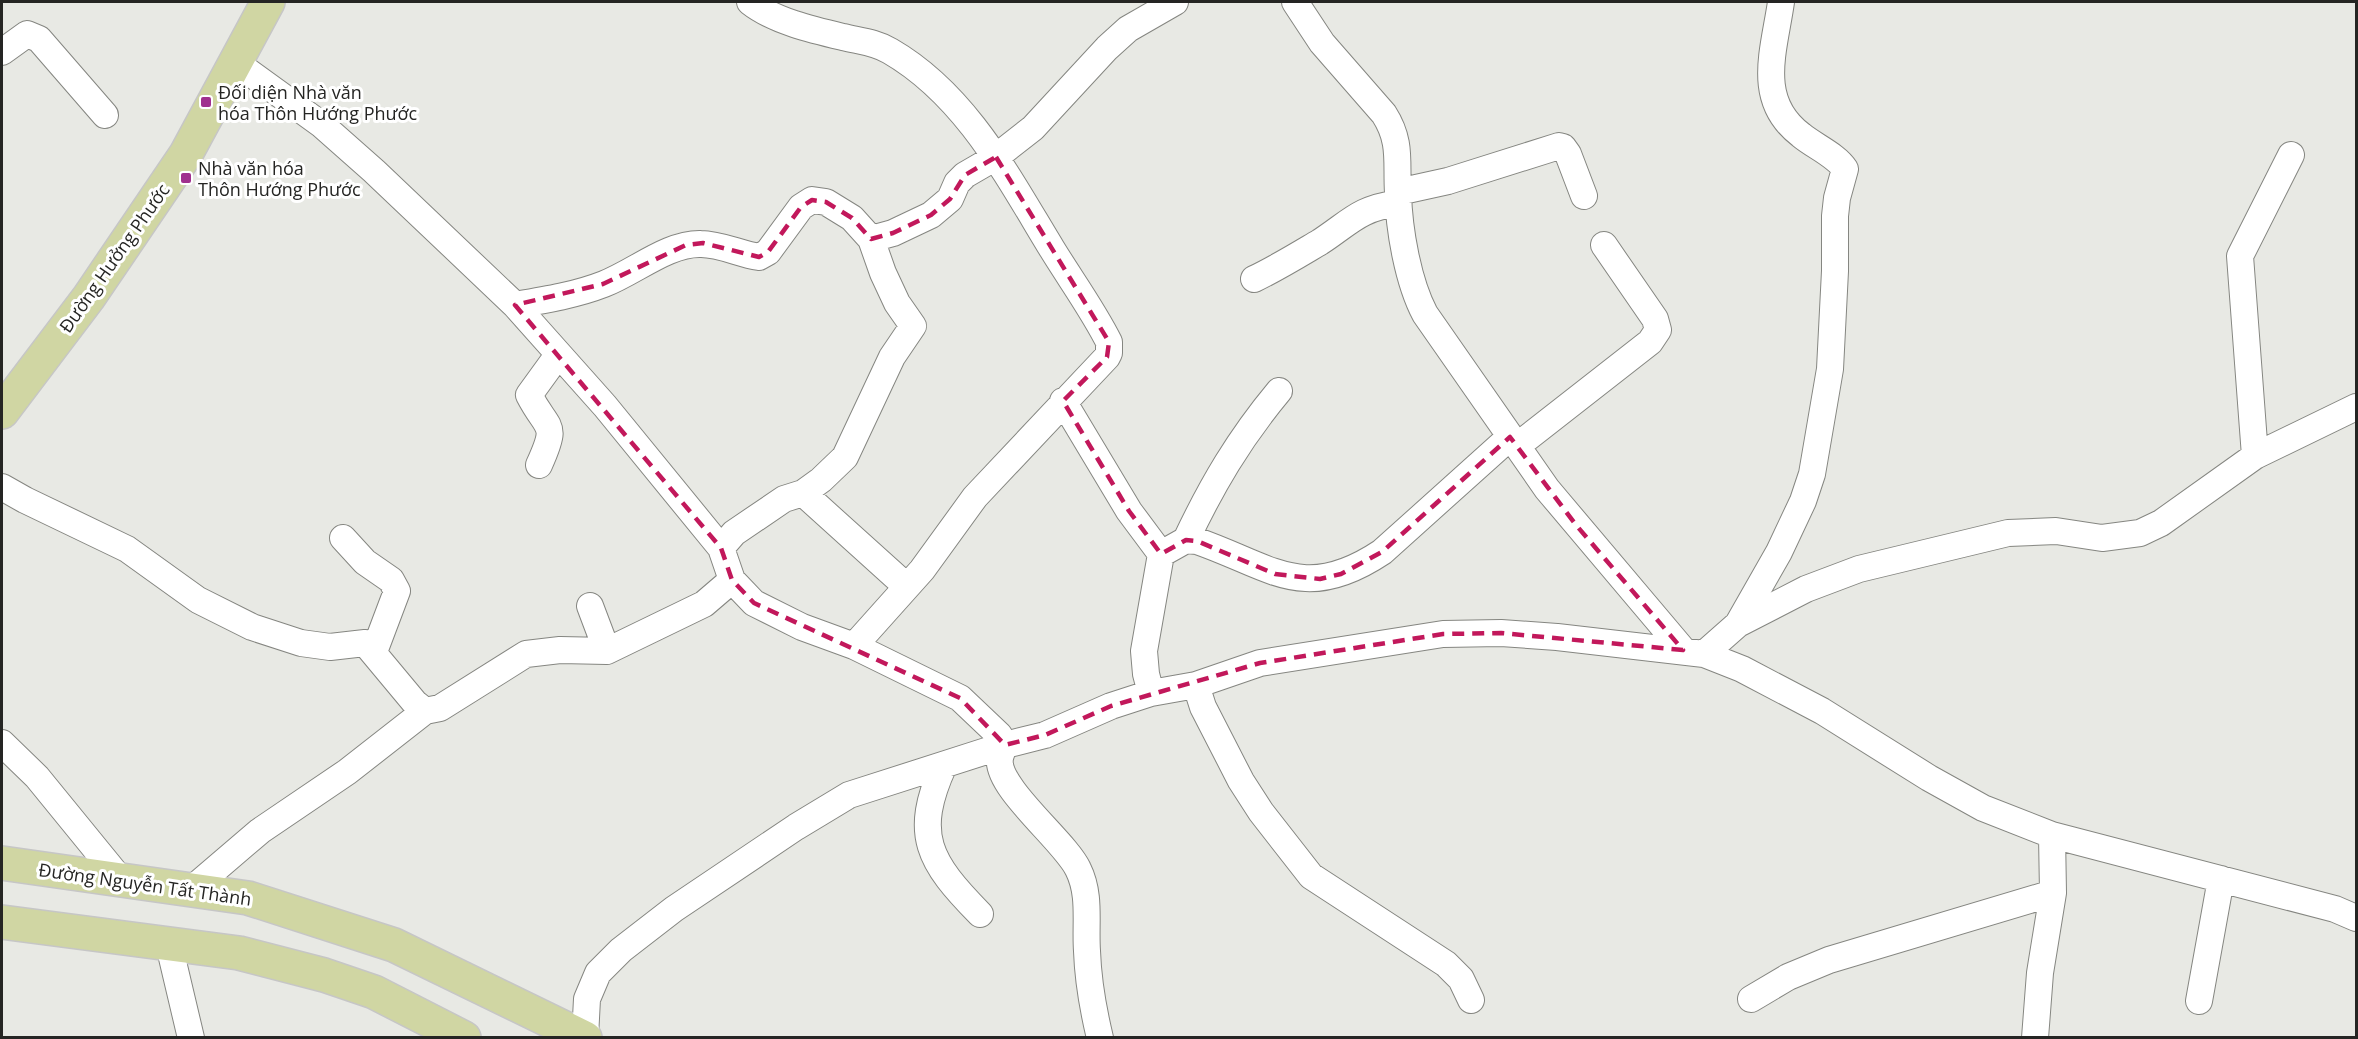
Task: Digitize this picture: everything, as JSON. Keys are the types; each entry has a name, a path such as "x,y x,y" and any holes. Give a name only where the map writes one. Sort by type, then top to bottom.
{"main road":[{"name":"Đường Hưởng Phước","path":"2,412 89,297 186,154 268,2"},
{"name":"Đường Nguyễn Tất Thành","path":"2,863 248,898 394,945 585,1037"},
{"path":"2,922 239,953 324,975 374,992 464,1038"},
{"path":"374,992 394,945"}],"street":[{"path":"750,2 762,11 808,27 864,40 888,49 940,88 996,157 1109,342 1107,357 1063,401 975,497 934,555 854,646"},
{"path":"871,239 893,233 931,215 950,200 957,183 965,175 996,157 1033,128 1107,48 1128,29 1175,2"},
{"path":"1295,2 1322,43 1384,114 1391,126 1398,153 1398,197 1409,270 1418,300 1514,441 1576,525 1694,652"},
{"path":"1738,624 1779,552 1803,501 1812,474 1830,369 1835,216 1845,169 1787,123 1773,101 1771,79 1781,2"},
{"path":"2,52 27,34 39,39 105,115"},
{"path":"235,62 322,125 374,171 515,305 605,406 721,548 732,580 754,603 802,627 854,646 960,698 999,735 1005,745"},
{"path":"1254,279 1302,253 1360,213 1398,197 1559,146 1563,147 1568,154 1584,196"},
{"path":"2256,456 2240,256 2291,155"},
{"path":"515,305 561,297 603,284 686,245 703,243 759,257 768,252 801,207 812,200 826,202 852,218 871,239 897,303 913,326 892,357 846,457 803,493 784,499 734,534 721,548"},
{"path":"1186,540 1197,541 1275,574 1298,579 1320,579 1341,574 1362,566 1382,552 1514,441 1650,342 1658,330 1655,319 1604,245"},
{"path":"539,465 550,438 550,427 529,395 558,355"},
{"path":"1161,554 1186,540 1228,458 1256,418 1279,391"},
{"path":"1063,401 1129,511 1161,554 1144,651 1146,674 1151,693"},
{"path":"1694,652 1738,624 1806,589 1859,569 2008,533 2056,531 2102,537 2123,537 2140,533 2161,523 2256,456 2356,407"},
{"path":"2,487 127,549 198,600 252,627 301,643 330,647 364,643 415,703 425,711"},
{"path":"803,493 906,586"},
{"path":"343,538 365,562 391,580 397,591 374,652"},
{"path":"191,890 260,831 347,772 425,711 440,708 526,654 560,650 607,651 704,604 732,580"},
{"path":"590,606 607,651"},
{"path":"585,1037 587,999 598,974 621,950 674,909 796,827 849,795 1005,745 1045,735 1111,706 1151,693 1196,685 1260,663 1443,634 1502,633 1694,652 1742,669 1822,711 1974,803 2052,835 2334,909 2356,918"},
{"path":"1196,685 1203,707 1241,781 1261,812 1311,876 1446,964 1461,979 1471,1000"},
{"path":"2,743 37,777 121,880"},
{"path":"1005,745 999,759 1003,774 1015,793 1077,867 1084,884 1088,911 1087,951 1092,1004 1100,1038"},
{"path":"944,765 935,785 927,814 928,839 936,860 954,888 980,914"},
{"path":"2035,1038 2040,974 2053,893 2052,835"},
{"path":"2199,1001 2221,879"},
{"path":"1751,999 1788,977 1829,960 2053,893"},
{"path":"169,945 191,1038"}],"highlighted area":[{"path":"996,157 1109,342 1107,357 1063,401 1129,511 1161,554 1186,540 1197,541 1275,574 1320,579 1341,574 1382,552 1510,437 1576,525 1683,650 1501,633 1443,634 1260,663 1111,706 1045,735 1005,745 960,698 754,603 732,580 721,548 515,305 603,284 686,245 703,243 759,257 768,252 801,207 812,200 826,202 852,218 871,239 893,233 931,215 950,199 965,175"}],"place":[{"name":"Đối diện Nhà văn hóa Thôn Hướng Phước","path":"206,102"},
{"name":"Nhà văn hóa Thôn Hướng Phước","path":"186,178"}]}
